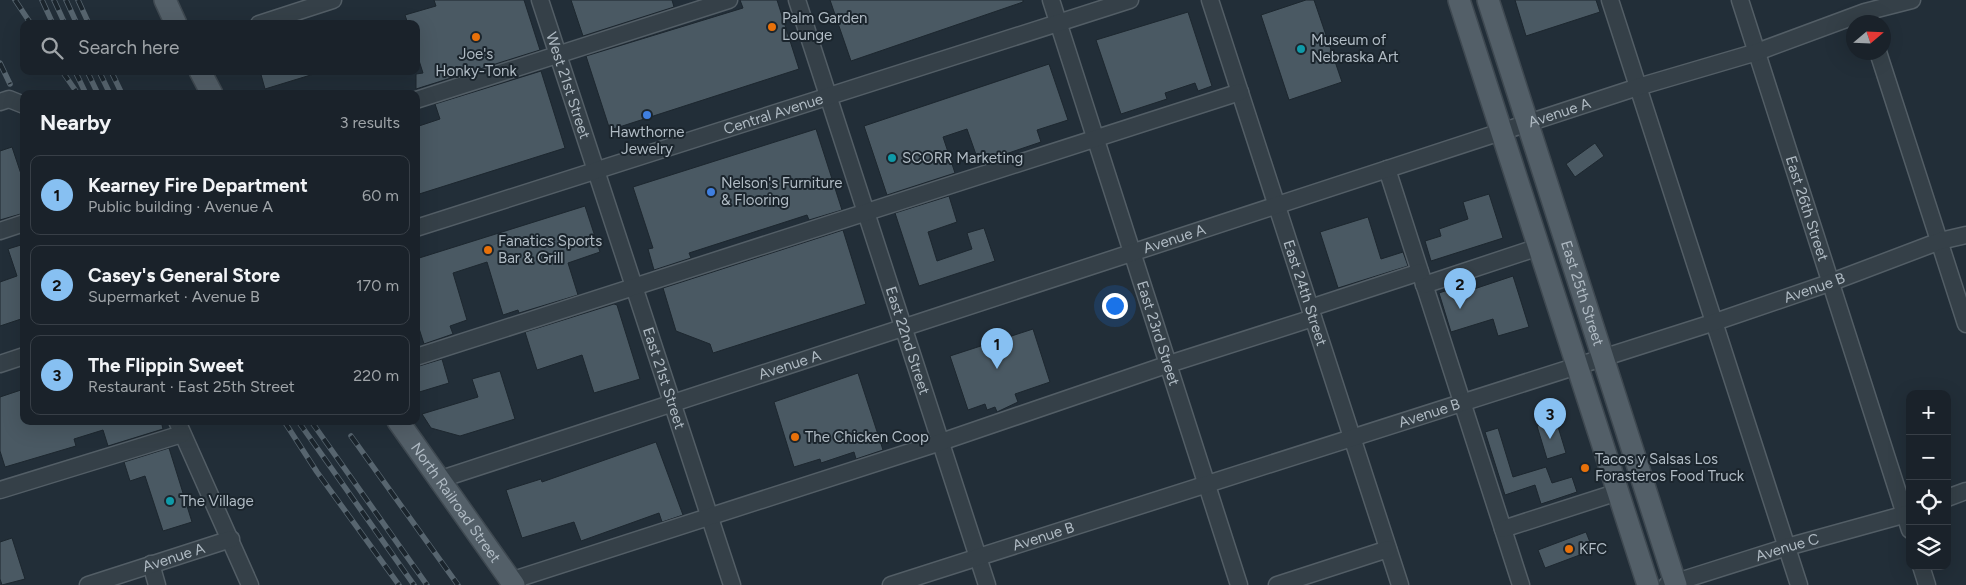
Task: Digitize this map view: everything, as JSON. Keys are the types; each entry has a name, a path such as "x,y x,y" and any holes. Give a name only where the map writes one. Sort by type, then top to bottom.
{"main road":[{"path":"164,0 174,20"},
{"name":"East 25th Street","path":"1459,0 1648,585"},
{"name":"East 25th Street","path":"1488,0 1604,356 1673,584"},
{"path":"202,75 210,90"},
{"name":"North Railroad Street","path":"401,425 512,583"}],"street":[{"path":"271,20 333,0"},
{"name":"West 21st Street","path":"540,0 595,172"},
{"path":"420,99 729,0"},
{"name":"East 22nd Street","path":"797,0 868,213 987,585"},
{"name":"East 23rd Street","path":"1051,0 1131,253 1169,364 1238,585"},
{"name":"Central Avenue","path":"420,227 1130,0"},
{"name":"East 24th Street","path":"1210,0 1400,585"},
{"path":"1610,0 1799,585"},
{"name":"East 26th Street","path":"1740,0 1829,283 1906,513"},
{"name":"Avenue A","path":"438,480 1638,86 1757,52 1865,12 1912,0"},
{"path":"1881,60 1966,324"},
{"path":"420,355 634,288 868,213 1094,137 1240,92"},
{"path":"0,102 9,99 20,104"},
{"path":"1387,169 1520,585"},
{"name":"East 21st Street","path":"595,172 732,585"},
{"path":"0,230 20,224"},
{"name":"Avenue B","path":"891,585 1715,322 1829,283 1940,241 1966,235"},
{"path":"512,583 709,515 941,442 1312,313 1422,278 1539,247"},
{"path":"0,364 20,357"},
{"path":"0,490 180,428 250,585"},
{"path":"1951,497 1966,491"},
{"path":"1503,530 1618,492"},
{"name":"Avenue C","path":"1673,584 1787,547 1906,519"},
{"name":"Avenue A","path":"88,585 231,539"},
{"path":"1277,585 1388,549"},
{"path":"151,564 157,585"},
{"path":"1922,570 1927,585"}],"building":[{"name":"Joe's Honky-Tonk","path":"434,0 524,0 540,50 416,89 416,75 423,73 420,64 420,20 407,20 405,15 436,6"},
{"path":"571,0 672,0 674,7 583,36"},
{"path":"740,0 777,0 799,69 610,130 586,56 743,8"},
{"path":"830,0 1023,0 1023,2 851,61"},
{"name":"Museum of Nebraska Art","path":"1306,0 1314,0 1342,82 1289,100 1261,15"},
{"path":"1515,0 1596,0 1600,12 1526,36"},
{"path":"1188,12 1212,86 1198,91 1195,83 1165,93 1167,99 1121,114 1096,40"},
{"path":"1049,64 1068,120 1037,130 1041,142 979,163 967,129 943,137 955,173 887,195 864,126"},
{"path":"541,71 565,148 420,194 420,126 440,119 435,104"},
{"path":"261,75 311,75 265,89"},
{"path":"816,129 842,210 809,220 807,215 689,253 691,258 654,270 648,249 653,248 633,187"},
{"path":"1595,143 1604,156 1575,177 1566,164"},
{"path":"12,147 20,171 20,214 0,220 0,151"},
{"path":"1489,194 1503,238 1431,261 1425,241 1441,236 1439,229 1468,219 1463,202"},
{"path":"949,196 957,222 928,232 937,261 972,249 967,233 984,228 995,261 919,286 895,213"},
{"path":"585,206 600,252 568,263 578,295 519,313 518,310 503,315 487,262 453,273 467,320 450,326 453,334 424,344 420,332 420,258"},
{"path":"1368,217 1381,259 1403,252 1408,266 1338,288 1320,232"},
{"path":"843,230 866,304 713,353 710,344 676,331 663,288"},
{"path":"20,245 20,319 0,326 0,282 17,276 8,249"},
{"path":"1513,276 1529,327 1498,336 1493,319 1451,332 1439,293 1472,282 1474,289"},
{"path":"614,304 617,305 640,379 594,393 582,355 537,370 525,332"},
{"path":"1033,329 1050,382 1015,394 1018,402 997,412 995,407 987,410 985,404 968,410 950,356"},
{"path":"442,359 449,383 420,392 420,366"},
{"path":"500,371 515,419 460,436 431,428 422,414 478,397 472,379"},
{"path":"858,373 883,450 856,459 854,452 821,463 820,459 794,467 774,402"},
{"path":"20,390 20,425 162,425 163,429 108,446 103,430 74,439 76,446 5,467 0,451 0,397"},
{"path":"1556,420 1566,453 1547,459 1537,426"},
{"path":"1498,428 1513,477 1546,467 1552,483 1572,477 1577,492 1541,504 1535,485 1505,495 1485,432"},
{"path":"656,442 683,515 662,522 659,513 581,541 574,522 522,538 506,490 541,479 542,482"},
{"name":"The Village","path":"169,448 192,522 163,531 145,476 130,481 124,462"},
{"path":"1586,532 1593,550 1545,568 1538,550"},
{"path":"12,538 25,579 2,585 0,579 0,542"}],"railway":[{"path":"15,0 28,20"},
{"path":"42,0 51,20"},
{"path":"54,0 63,20"},
{"path":"66,0 75,20"},
{"path":"78,0 87,20"},
{"path":"0,63 10,84"},
{"path":"65,75 75,90"},
{"path":"77,75 84,90"},
{"path":"89,75 96,90"},
{"path":"101,75 108,90"},
{"path":"113,75 120,90"},
{"path":"287,425 317,472 399,585"},
{"path":"301,425 414,585"},
{"path":"314,425 427,585"},
{"path":"351,436 458,585"}],"place":[{"name":"Palm Garden Lounge","path":"772,27"},
{"name":"Joe's Honky-Tonk","path":"476,37"},
{"name":"Museum of Nebraska Art","path":"1301,49"},
{"name":"Hawthorne Jewelry","path":"647,115"},
{"name":"SCORR Marketing","path":"892,158"},
{"name":"Nelson's Furniture & Flooring","path":"711,192"},
{"name":"Fanatics Sports Bar & Grill","path":"488,250"},
{"name":"Casey's General Store","path":"1460,309"},
{"name":"Kearney Fire Department","path":"997,369"},
{"name":"The Chicken Coop","path":"795,437"},
{"name":"The Flippin Sweet","path":"1550,439"},
{"name":"Tacos y Salsas Los Forasteros Food Truck","path":"1585,468"},
{"name":"The Village","path":"170,501"},
{"name":"KFC","path":"1569,549"}]}
